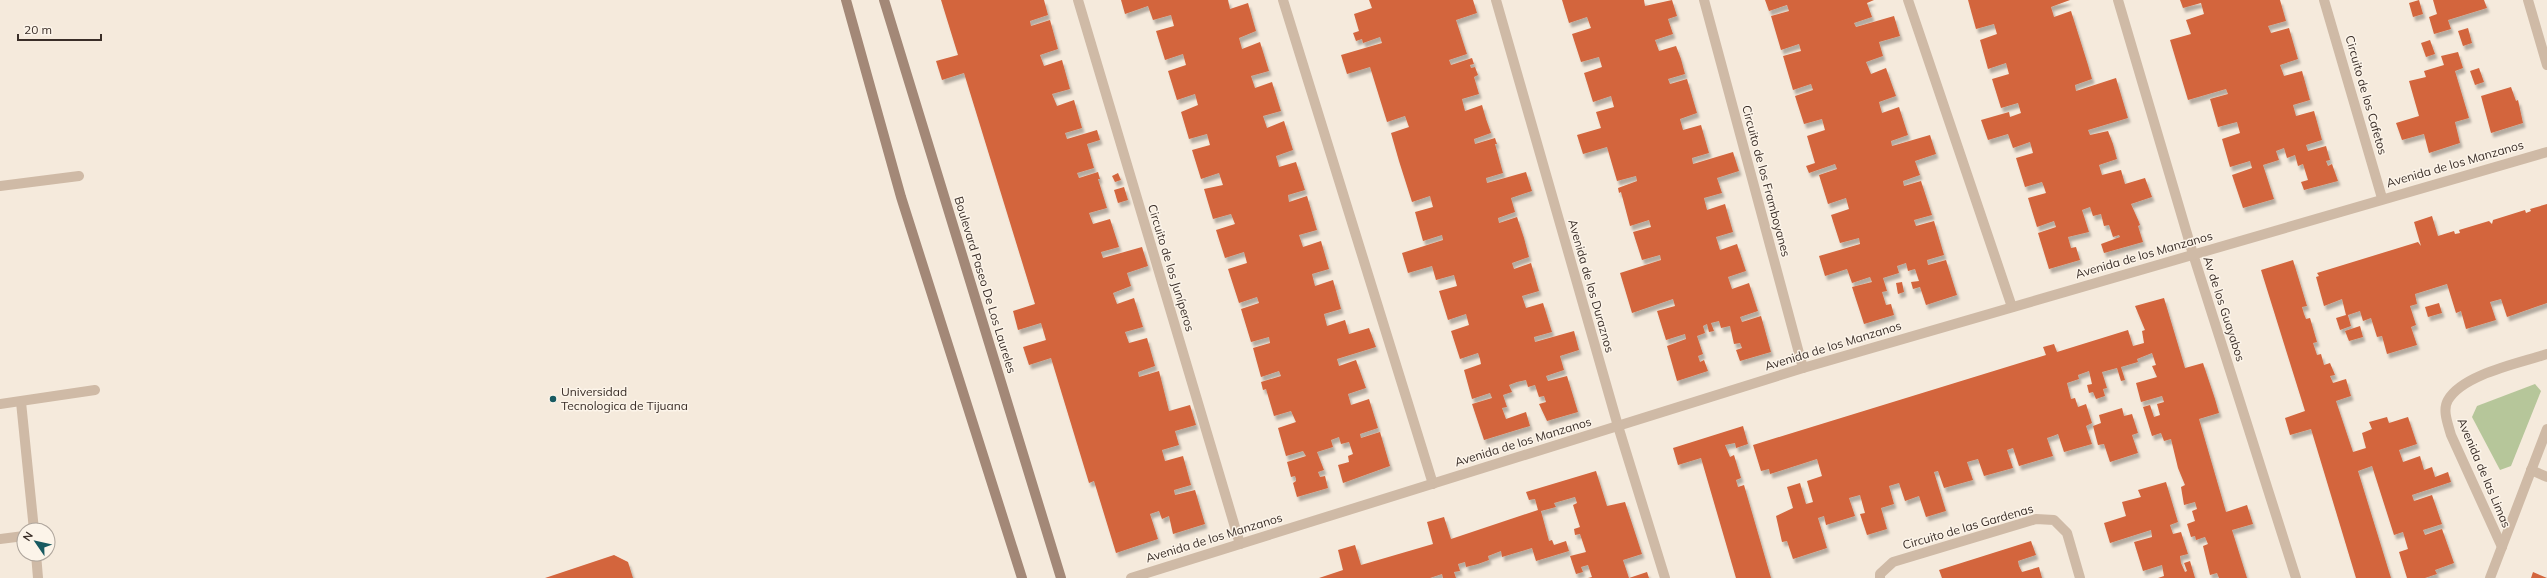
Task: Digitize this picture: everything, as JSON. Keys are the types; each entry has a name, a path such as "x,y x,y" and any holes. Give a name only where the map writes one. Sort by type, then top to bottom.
{"street":[{"path":"846,0 901,197 1022,578"},
{"name":"Boulevard Paseo De Los Laureles","path":"884,0 1061,578"},
{"name":"Circuito de los Juníperos","path":"1078,0 1240,544"},
{"path":"1283,0 1433,484"},
{"name":"Avenida de los Duraznos","path":"1496,0 1618,426 1665,578"},
{"name":"Circuito de los Framboyanes","path":"1704,0 1803,368"},
{"path":"1908,0 2012,307"},
{"name":"Av de los Guayabos","path":"2118,0 2193,254 2296,578"},
{"name":"Circuito de los Cafetos","path":"2324,0 2382,198"},
{"path":"2528,0 2547,65"},
{"name":"Avenida de los Manzanos","path":"1131,578 1803,368 2382,198 2547,152"},
{"path":"0,186 79,176"},
{"name":"Avenida de las Limas","path":"2502,547 2451,435 2445,417 2448,400 2459,387 2476,378 2547,354"},
{"path":"0,404 95,390"},
{"path":"21,402 33,522"},
{"name":"Avenida de las Limas","path":"2490,578 2547,429"},
{"path":"2531,470 2547,477"},
{"name":"Circuito de las Gardenas","path":"1880,578 1880,574 1893,562 2036,519 2054,520 2067,533 2080,578"},
{"path":"0,539 16,537"},
{"path":"37,562 38,578"}],"green space":[{"path":"2535,384 2541,391 2511,466 2500,470 2472,417 2477,406"}],"building":[{"path":"941,0 1044,0 1048,15 1030,21 1031,26 1050,20 1058,49 1040,55 1044,66 1062,60 1070,89 1052,94 1057,106 1074,100 1082,128 1065,133 1067,139 1097,130 1100,140 1087,144 1094,168 1077,173 1079,178 1098,172 1100,179 1098,179 1107,208 1089,213 1093,224 1110,219 1119,247 1101,252 1103,258 1142,247 1148,266 1127,273 1131,286 1113,293 1117,304 1134,298 1143,327 1125,332 1129,343 1147,338 1155,366 1138,372 1139,377 1159,371 1169,411 1190,405 1196,425 1175,431 1179,445 1162,450 1165,461 1183,456 1191,485 1174,490 1175,495 1195,490 1205,524 1173,534 1169,516 1162,519 1159,511 1150,514 1158,539 1116,553 1094,481 1089,483 1051,358 1029,365 1023,347 1046,340 1041,323 1018,330 1013,311 1035,304 964,73 942,80 936,61 958,55"},
{"path":"1121,0 1228,0 1230,9 1248,3 1256,31 1239,38 1242,49 1260,42 1269,71 1251,76 1255,88 1272,82 1281,111 1263,116 1267,128 1284,121 1293,150 1276,156 1279,167 1296,162 1305,190 1288,195 1289,202 1307,196 1317,230 1299,235 1303,247 1321,241 1329,269 1312,274 1315,286 1333,280 1341,309 1324,314 1327,326 1345,320 1349,334 1369,328 1376,347 1337,359 1339,366 1356,360 1366,388 1348,394 1351,405 1369,399 1378,428 1360,434 1361,438 1380,432 1390,466 1343,483 1338,465 1349,462 1348,456 1353,454 1349,442 1341,444 1339,437 1331,440 1333,447 1317,452 1324,470 1318,472 1320,477 1325,476 1328,488 1297,497 1293,483 1296,479 1295,476 1291,477 1287,462 1306,456 1303,451 1286,456 1278,428 1296,422 1291,411 1274,416 1266,389 1263,390 1261,382 1281,376 1279,371 1261,377 1253,348 1270,343 1269,337 1251,342 1241,309 1259,303 1257,297 1239,303 1228,269 1247,263 1244,252 1225,258 1216,230 1235,224 1231,214 1213,219 1204,189 1223,185 1219,173 1201,179 1192,150 1210,145 1207,134 1189,139 1181,112 1198,105 1195,94 1177,100 1168,71 1186,65 1183,54 1165,60 1156,31 1174,26 1171,15 1153,20 1148,6 1125,14"},
{"path":"1369,0 1473,0 1477,13 1456,20 1467,54 1449,60 1451,65 1472,58 1474,64 1470,65 1471,68 1475,67 1478,75 1474,77 1479,94 1462,99 1465,111 1482,105 1491,133 1474,139 1475,144 1495,138 1497,144 1495,144 1503,173 1486,178 1487,183 1526,172 1532,191 1511,198 1515,212 1498,218 1499,223 1517,217 1524,238 1529,257 1512,263 1514,269 1531,263 1539,291 1522,296 1526,308 1543,303 1552,332 1534,337 1535,342 1574,331 1579,350 1560,356 1564,370 1546,376 1548,381 1567,376 1578,412 1547,421 1539,404 1546,402 1544,396 1539,397 1535,385 1528,387 1526,380 1517,382 1509,385 1512,392 1503,395 1507,407 1502,408 1506,419 1526,412 1530,426 1484,440 1472,404 1492,398 1490,393 1472,399 1464,370 1481,364 1480,359 1478,353 1460,359 1451,331 1469,325 1466,314 1448,320 1439,291 1457,286 1454,275 1436,280 1432,266 1408,273 1402,253 1443,240 1442,235 1423,241 1415,212 1433,207 1430,196 1412,202 1391,133 1409,127 1405,116 1387,122 1370,67 1347,74 1341,55 1382,43 1380,37 1363,43 1362,39 1356,41 1353,33 1359,31 1354,14 1372,8"},
{"path":"1562,0 1644,0 1645,6 1672,0 1677,16 1668,19 1673,34 1655,40 1659,51 1676,46 1681,59 1685,74 1668,79 1670,84 1687,79 1697,113 1680,119 1683,130 1701,125 1709,153 1692,158 1693,164 1733,152 1739,171 1717,178 1722,193 1704,198 1707,210 1725,204 1733,232 1716,237 1720,250 1737,244 1746,271 1728,277 1732,289 1749,283 1758,311 1740,317 1742,322 1761,316 1771,352 1740,361 1736,350 1742,348 1740,343 1734,344 1730,326 1721,328 1719,321 1711,323 1714,331 1709,332 1707,324 1703,326 1705,333 1697,336 1703,354 1698,356 1700,362 1704,360 1708,371 1677,381 1667,346 1686,339 1685,334 1666,340 1657,311 1675,306 1673,299 1632,313 1620,273 1661,260 1660,255 1642,260 1633,232 1651,227 1649,220 1630,226 1621,192 1619,193 1618,188 1637,181 1636,176 1617,181 1607,147 1583,154 1577,135 1601,128 1596,112 1614,107 1611,96 1593,102 1584,73 1602,67 1599,57 1581,62 1572,34 1591,28 1587,17 1569,23"},
{"path":"1765,0 1874,0 1867,3 1872,17 1854,23 1856,27 1894,16 1900,36 1879,42 1883,56 1866,62 1871,74 1886,68 1896,96 1879,102 1882,113 1899,107 1908,135 1891,141 1892,146 1930,135 1936,154 1915,161 1920,175 1903,181 1904,186 1921,181 1932,215 1914,220 1916,226 1934,221 1944,255 1927,260 1928,265 1946,260 1957,295 1926,305 1920,287 1913,289 1911,282 1919,281 1915,269 1908,271 1906,263 1897,266 1899,273 1883,278 1887,291 1882,292 1886,305 1891,304 1894,315 1864,324 1852,287 1872,282 1870,277 1852,283 1847,269 1825,276 1819,256 1860,244 1859,238 1840,243 1831,215 1849,209 1846,198 1828,204 1819,175 1837,169 1835,164 1809,173 1806,166 1815,163 1807,136 1825,130 1822,119 1804,124 1795,96 1813,90 1811,84 1793,90 1783,56 1801,51 1799,44 1781,50 1771,16 1789,11 1787,5 1769,11"},
{"path":"1968,0 2070,0 2051,7 2054,17 2071,11 2088,65 2092,79 2075,85 2076,91 2116,78 2128,118 2088,130 2090,135 2108,131 2113,144 2117,159 2099,165 2102,175 2121,170 2125,184 2145,178 2152,197 2131,204 2140,225 2138,226 2143,242 2104,253 2101,244 2120,237 2119,235 2113,237 2109,225 2104,226 2101,214 2093,216 2090,207 2082,210 2089,232 2068,237 2071,248 2076,247 2080,260 2049,269 2038,233 2056,227 2054,221 2037,227 2028,198 2046,193 2042,182 2025,187 2016,158 2033,153 2030,142 2013,148 2008,134 1988,140 1981,120 2009,112 2010,117 2021,113 2018,103 2001,108 1992,79 2009,74 2006,63 1988,69 1980,40 1997,34 1994,24 1976,29"},
{"path":"2180,0 2280,0 2286,21 2268,26 2271,33 2289,28 2298,59 2280,65 2284,76 2302,71 2310,100 2293,105 2296,116 2314,111 2322,140 2306,145 2308,151 2326,146 2330,160 2326,161 2328,166 2332,164 2338,181 2304,190 2301,182 2308,180 2303,164 2298,166 2295,155 2287,158 2284,148 2276,151 2279,160 2263,165 2274,199 2243,208 2232,175 2252,168 2250,161 2230,167 2222,139 2240,133 2237,122 2218,127 2210,99 2228,94 2226,89 2188,100 2170,40 2191,34 2186,20 2204,14 2201,3 2183,8"},
{"path":"2419,0 2423,14 2413,17 2409,3"},
{"path":"2433,0 2484,0 2487,8 2448,20 2451,29 2434,34 2429,17 2437,14"},
{"path":"2468,28 2472,43 2463,46 2458,31"},
{"path":"2430,40 2435,54 2426,57 2421,43"},
{"path":"2458,52 2463,68 2455,71 2469,118 2455,122 2460,143 2429,153 2424,134 2402,140 2396,123 2419,116 2409,81 2426,77 2424,71 2444,65 2441,56"},
{"path":"2479,68 2484,82 2475,85 2470,71"},
{"path":"2511,87 2516,101 2518,100 2523,123 2491,133 2481,96"},
{"path":"1118,173 1121,180 1115,182 1112,176"},
{"path":"1124,187 1128,200 1118,203 1114,190"},
{"path":"2547,204 2547,303 2507,317 2501,299 2490,302 2496,320 2466,329 2461,311 2456,313 2447,284 2415,294 2417,304 2410,306 2416,325 2411,327 2417,345 2387,354 2382,336 2377,337 2371,318 2363,321 2360,311 2348,315 2351,326 2340,330 2336,318 2346,315 2342,299 2324,306 2316,277 2319,276 2317,273 2418,242 2421,246 2414,222 2432,216 2438,236 2454,231 2455,234 2460,233 2459,230 2489,221 2492,224 2493,220 2525,210 2526,213 2531,211 2530,209"},
{"path":"2293,260 2307,306 2302,307 2304,314 2306,319 2310,318 2317,342 2313,343 2317,355 2321,354 2324,365 2330,363 2335,375 2330,376 2333,383 2346,379 2351,396 2336,401 2353,452 2366,448 2362,433 2372,429 2369,422 2387,417 2389,423 2408,417 2417,444 2399,450 2403,462 2420,456 2424,470 2432,467 2435,477 2448,472 2451,482 2412,495 2414,501 2432,495 2442,524 2423,530 2425,535 2442,529 2454,563 2435,570 2437,574 2425,578 2407,578 2399,552 2408,549 2403,532 2394,535 2372,466 2358,471 2391,578 2356,578 2311,429 2290,435 2285,418 2305,411 2261,270"},
{"path":"1902,282 1904,292 1898,294 1896,283"},
{"path":"2164,298 2185,368 2203,363 2215,399 2219,413 2199,419 2226,512 2247,505 2253,524 2232,530 2247,578 2219,578 2217,573 2210,575 2203,546 2208,544 2205,537 2196,540 2195,536 2191,537 2187,524 2195,521 2192,511 2197,509 2195,502 2184,505 2181,487 2185,485 2178,468 2171,439 2164,441 2161,433 2152,436 2143,407 2150,405 2154,417 2160,415 2157,404 2164,402 2162,396 2141,402 2136,383 2157,377 2152,366 2156,365 2152,353 2137,359 2138,362 2121,367 2125,380 2121,381 2117,368 2102,372 2107,388 2103,389 2105,396 2096,399 2093,392 2089,393 2087,385 2092,384 2089,371 2078,375 2079,379 2067,383 2071,399 2075,398 2078,407 2086,404 2092,423 2086,426 2092,444 2064,452 2058,434 2047,438 2053,456 2019,466 2013,448 2007,450 2013,468 1984,476 1978,459 1967,462 1973,480 1944,488 1938,471 1934,472 1946,511 1926,517 1919,496 1905,501 1899,483 1889,486 1894,504 1881,508 1887,529 1867,535 1860,514 1865,513 1860,495 1849,498 1855,516 1826,525 1824,516 1818,518 1827,548 1793,559 1787,541 1782,542 1776,516 1793,508 1787,487 1800,483 1806,504 1813,502 1807,481 1822,476 1817,459 1770,474 1769,469 1761,471 1753,445 2046,355 2043,347 2054,344 2057,352 2128,330 2133,346 2144,343 2142,331 2145,330 2135,306"},
{"path":"2439,303 2442,313 2428,317 2425,307"},
{"path":"2360,326 2363,337 2349,341 2345,331"},
{"path":"2122,408 2124,416 2132,414 2138,433 2132,435 2138,453 2110,462 2104,444 2098,445 2093,426 2101,423 2099,415"},
{"path":"1743,426 1748,444 1736,448 1735,443 1725,445 1730,457 1734,455 1741,478 1736,480 1738,487 1744,485 1771,578 1736,578 1701,458 1678,465 1673,448"},
{"path":"1596,471 1607,506 1625,502 1642,554 1623,560 1629,578 1588,578 1592,577 1588,565 1581,567 1583,572 1576,574 1570,556 1586,552 1580,534 1575,535 1574,529 1580,527 1573,505 1577,503 1575,497 1554,503 1556,507 1541,511 1549,541 1552,540 1554,545 1566,541 1569,551 1536,561 1532,548 1502,557 1501,551 1488,556 1489,560 1478,564 1466,567 1465,562 1458,564 1460,571 1454,572 1456,578 1443,578 1442,574 1430,578 1319,578 1343,570 1338,550 1355,545 1361,565 1433,544 1427,522 1444,517 1451,539 1538,510 1535,499 1529,500 1526,492"},
{"path":"2166,482 2178,522 2170,525 2173,534 2181,532 2188,554 2180,556 2181,563 2185,572 2187,571 2184,563 2190,561 2195,578 2158,578 2164,576 2162,565 2143,571 2134,542 2152,537 2151,530 2110,543 2104,523 2126,516 2122,502 2141,497 2138,490"},
{"path":"2031,541 2036,555 2018,561 2019,566 2022,572 2039,567 2042,578 1942,578 1939,570"},
{"path":"614,555 628,562 633,578 545,578"},
{"path":"1647,572 1649,578 1629,578"},
{"path":"2533,572 2547,578 2531,578"}],"place":[{"name":"Universidad Tecnologica de Tijuana","path":"553,399"}]}
